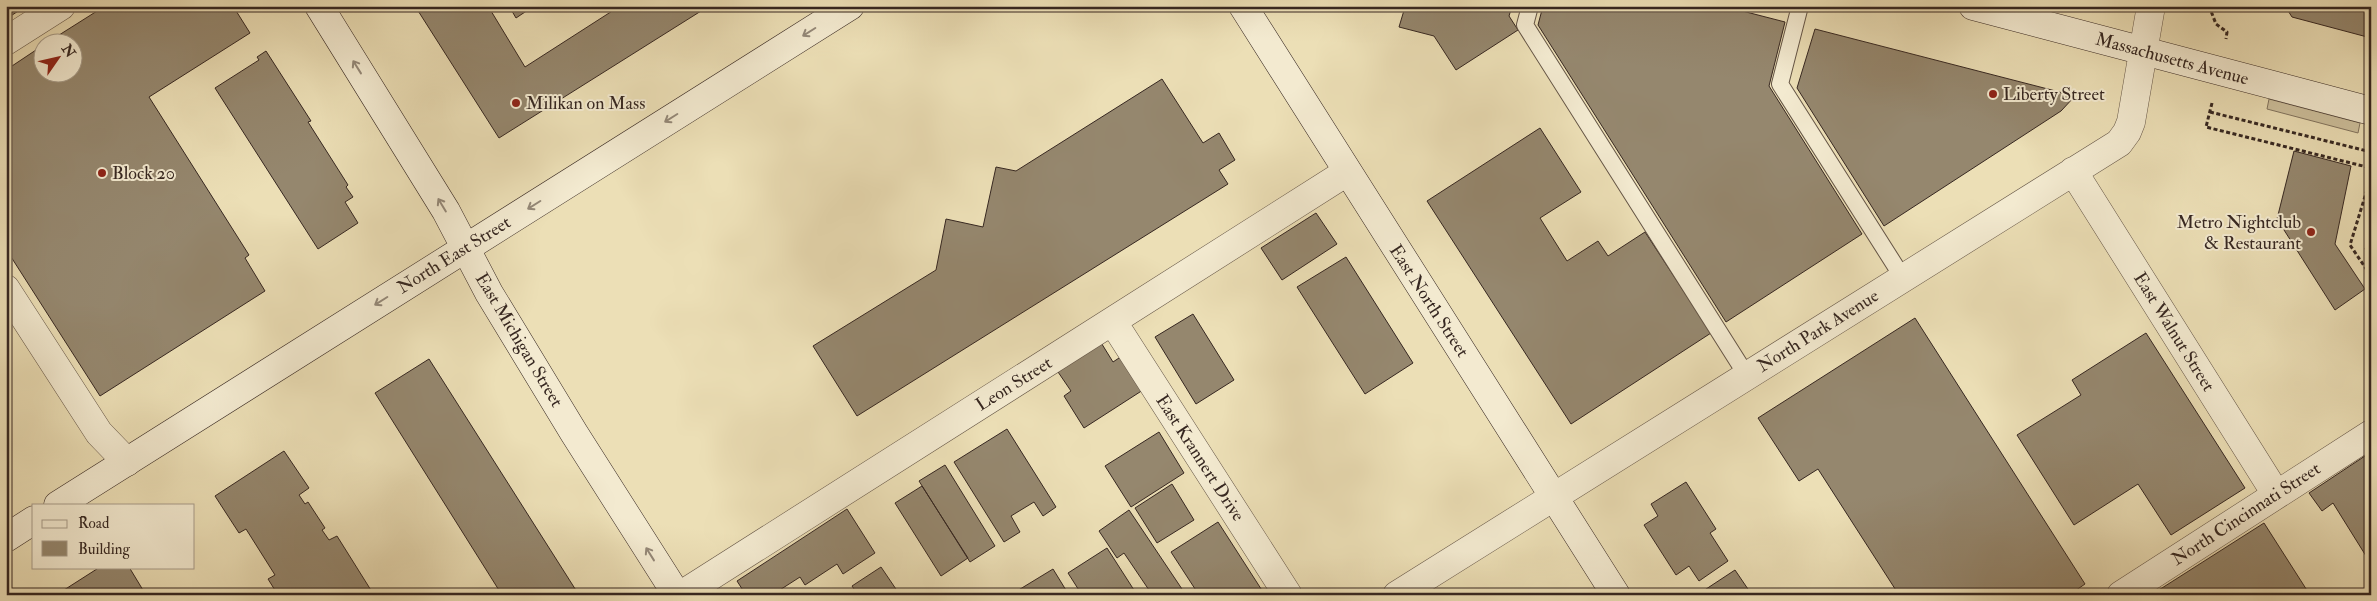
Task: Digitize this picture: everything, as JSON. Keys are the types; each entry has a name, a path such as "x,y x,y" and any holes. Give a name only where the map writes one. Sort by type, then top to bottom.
{"street":[{"path":"6,41 61,6"},
{"name":"East Michigan Street","path":"319,6 441,203 489,293 549,392 676,595"},
{"name":"North East Street","path":"60,504 850,6"},
{"name":"East North Street","path":"1242,6 1616,595"},
{"name":"Massachusetts Avenue","path":"1973,6 2371,111"},
{"name":"North Park Avenue","path":"1398,595 2119,143 2127,132 2144,51 2151,6"},
{"name":"Leon Street","path":"681,595 1113,322 1346,172"},
{"name":"East Walnut Street","path":"2073,172 2276,494"},
{"path":"6,289 99,434 127,462"},
{"name":"East Krannert Drive","path":"1113,322 1288,595"},
{"name":"North Cincinnati Street","path":"2121,595 2371,434"},
{"path":"6,538 32,521"}],"lane":[{"path":"1530,6 1525,25 1747,376"},
{"path":"1800,6 1780,84 1902,278"}],"path":[{"path":"2209,6 2216,24 2227,32"},
{"path":"2371,152 2210,112 2206,127 2371,168"},
{"path":"2371,177 2350,245 2371,276"}],"shaded area":[{"path":"2269,99 2360,123 2358,133 2267,109"}],"building":[{"path":"6,6 26,6 6,19"},
{"name":"Block 20","path":"105,6 233,6 250,33 149,97 249,255 245,258 265,291 100,396 6,249 6,70 32,53 32,82 82,82 82,32 64,32"},
{"name":"Milikan on Mass","path":"415,6 488,6 525,67 620,6 709,6 499,138"},
{"path":"509,6 534,6 516,18"},
{"path":"1402,6 1512,6 1509,16 1518,30 1456,70 1434,36 1399,27 1405,7"},
{"path":"1543,6 1723,6 1785,22 1769,86 1862,234 1726,322 1538,25"},
{"path":"2285,6 2371,6 2371,38 2292,17"},
{"path":"1815,29 2075,96 2061,111 1884,226 1797,88"},
{"path":"266,51 311,121 308,122 348,185 346,187 353,197 345,202 358,223 318,249 215,88 259,60 257,57"},
{"path":"1162,79 1203,143 1219,133 1235,160 1219,170 1228,184 857,416 813,346 936,270 946,219 983,227 996,167 1016,171"},
{"path":"1540,128 1581,192 1540,218 1567,261 1598,241 1608,256 1645,232 1711,333 1571,424 1427,201"},
{"name":"Metro Nightclub & Restaurant","path":"2294,151 2351,166 2335,244 2365,289 2335,310 2277,219"},
{"path":"1316,213 1337,244 1282,280 1261,248"},
{"path":"2371,230 2371,257 2365,249"},
{"path":"1346,257 1413,363 1365,394 1297,287"},
{"path":"1193,314 1234,380 1196,404 1155,337"},
{"path":"1915,318 2085,584 2069,595 1899,595 1818,469 1799,481 1758,418"},
{"path":"2146,333 2245,488 2171,535 2138,484 2074,525 2017,435 2081,395 2072,380"},
{"path":"1100,341 1113,362 1122,356 1143,390 1084,428 1064,396 1071,391 1056,369"},
{"path":"429,359 579,595 502,595 375,393"},
{"path":"1007,429 1056,507 1043,516 1034,502 1011,516 1020,532 1004,542 954,462"},
{"path":"1159,432 1184,473 1131,507 1105,466"},
{"path":"284,451 309,488 299,495 305,504 308,502 325,528 322,530 329,540 337,536 374,595 278,595 268,579 275,575 246,529 239,533 215,496"},
{"path":"2371,452 2371,564 2333,503 2322,511 2309,493"},
{"path":"945,465 995,546 970,562 919,481"},
{"path":"1686,482 1716,529 1710,533 1728,561 1699,581 1689,566 1676,575 1644,525 1658,516 1651,504"},
{"path":"1172,484 1194,520 1157,543 1135,508"},
{"path":"922,486 968,558 941,576 895,503"},
{"path":"847,509 875,553 843,574 837,564 805,585 800,577 772,595 746,595 737,581"},
{"path":"1129,510 1186,595 1149,595 1151,593 1124,553 1117,558 1099,531"},
{"path":"1218,522 1265,595 1199,595 1171,552"},
{"path":"2264,523 2310,595 2151,595"},
{"path":"1107,548 1134,590 1127,595 1082,595 1068,573"},
{"path":"881,567 900,595 858,595 852,586"},
{"path":"98,568 130,568 146,595 67,595 64,590"},
{"path":"1053,569 1069,595 1012,594"},
{"path":"1735,570 1752,595 1697,595"}],"place":[{"name":"Liberty Street","path":"1993,94"},
{"name":"Milikan on Mass","path":"516,103"},
{"name":"Block 20","path":"102,173"},
{"name":"Metro Nightclub & Restaurant","path":"2311,232"}]}
